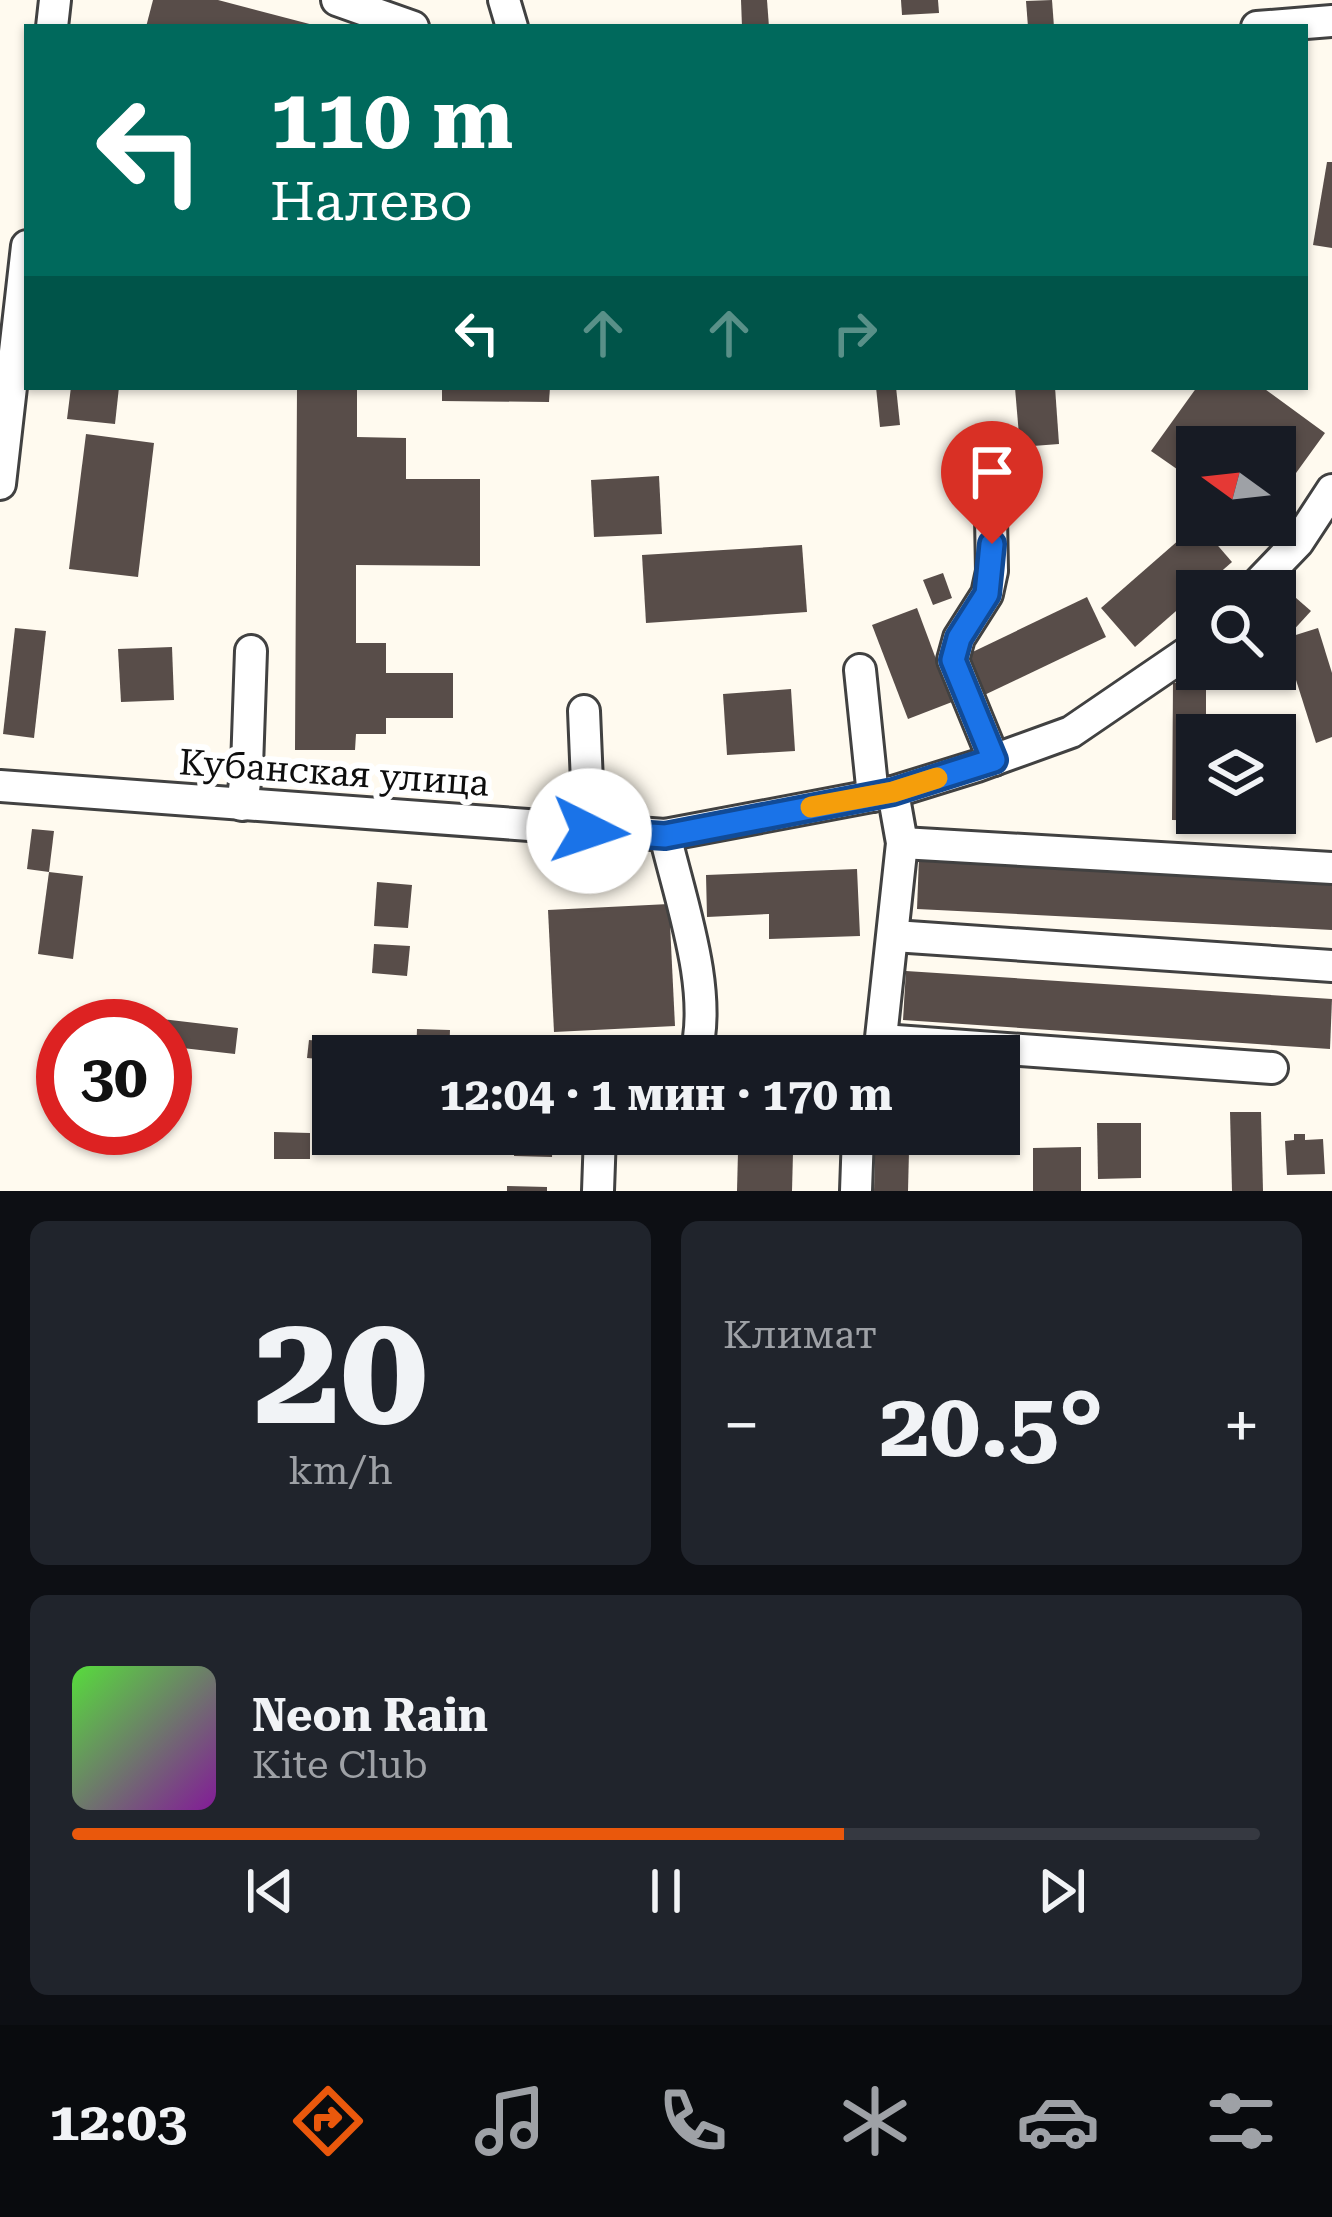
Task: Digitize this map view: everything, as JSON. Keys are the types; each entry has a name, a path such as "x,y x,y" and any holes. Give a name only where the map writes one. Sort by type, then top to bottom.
{"street":[{"path":"345,1 405,24"},
{"path":"1294,24 1332,21"},
{"path":"0,484 24,272"},
{"path":"1271,570 1298,542 1332,490"},
{"path":"992,518 987,594 959,638 953,660 994,760"},
{"path":"242,805 248,766 251,651"},
{"name":"Кубанская улица","path":"0,786 665,836 883,794 994,760 1071,732 1176,660"},
{"path":"860,670 883,794 902,843 882,1035"},
{"path":"584,711 589,831"},
{"path":"665,836 697,975 702,1035"},
{"path":"902,843 1332,868"},
{"path":"894,935 1332,966"},
{"path":"1020,1055 1272,1068"},
{"path":"598,1191 599,1155"},
{"path":"856,1191 857,1155"}],"building":[{"path":"153,0 218,0 310,24 147,24"},
{"path":"741,0 767,0 769,24 742,24"},
{"path":"901,0 938,0 939,13 902,15"},
{"path":"1052,0 1054,24 1028,24 1026,1"},
{"path":"1327,162 1332,162 1332,248 1313,245"},
{"path":"71,390 119,390 115,424 67,419"},
{"path":"297,390 357,390 357,437 406,438 406,479 480,479 480,566 356,565 356,643 386,643 386,673 453,673 453,718 386,718 386,734 356,734 355,750 295,750"},
{"path":"442,390 550,390 549,402 442,401"},
{"path":"876,390 896,390 900,425 880,427"},
{"path":"1015,390 1055,390 1059,444 1020,447"},
{"path":"1195,390 1266,390 1325,433 1296,473 1296,426 1176,426 1176,468 1151,451"},
{"path":"86,434 154,443 138,577 69,569"},
{"path":"659,476 662,534 594,537 591,480"},
{"path":"1176,542 1218,546 1232,562 1223,570 1176,570 1176,611 1135,647 1101,608"},
{"path":"802,545 807,612 646,623 642,555"},
{"path":"943,573 952,598 933,605 923,580"},
{"path":"1087,597 1106,637 978,698 960,658"},
{"path":"1296,598 1311,611 1296,627"},
{"path":"917,608 952,702 908,719 872,625"},
{"path":"15,628 46,631 34,738 3,734"},
{"path":"1318,628 1332,673 1332,737 1316,743 1296,680 1296,635"},
{"path":"172,647 174,700 121,702 118,649"},
{"path":"1176,683 1176,690 1206,690 1206,714 1176,714 1176,820 1172,820"},
{"path":"791,689 795,751 727,755 723,694"},
{"path":"32,829 54,831 49,872 27,869"},
{"path":"919,858 1332,879 1332,930 917,909"},
{"path":"857,869 860,936 769,939 769,914 707,917 706,875"},
{"path":"49,872 83,876 73,959 38,954"},
{"path":"377,882 412,885 408,928 374,926"},
{"path":"669,904 675,1026 554,1032 548,910"},
{"path":"374,944 410,946 407,976 372,973"},
{"path":"906,971 1332,999 1330,1049 903,1020"},
{"path":"192,1023 238,1028 235,1054 192,1049"},
{"path":"417,1029 450,1030 450,1035 417,1035"},
{"path":"1230,1112 1261,1112 1263,1191 1232,1191"},
{"path":"1097,1123 1141,1123 1141,1178 1098,1179"},
{"path":"274,1132 310,1133 310,1159 274,1159"},
{"path":"1294,1134 1305,1134 1305,1140 1323,1139 1325,1174 1287,1175 1285,1141 1294,1140"},
{"path":"1081,1147 1081,1191 1033,1191 1033,1148"},
{"path":"738,1155 793,1155 792,1191 737,1191"},
{"path":"875,1155 909,1155 908,1191 874,1191"},
{"path":"507,1186 547,1187 547,1191 507,1191"}],"slow traffic":[{"path":"811,807 893,792 937,778"}],"route":[{"path":"589,831 665,836 893,792 994,760 953,660 959,638 987,594 992,544"}]}
